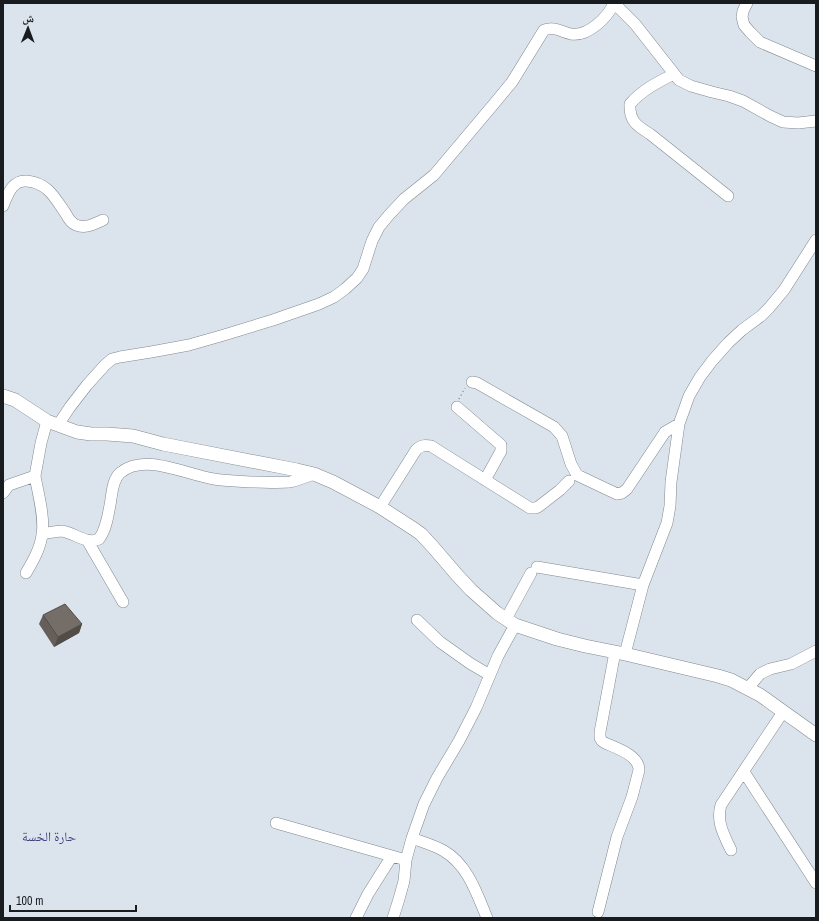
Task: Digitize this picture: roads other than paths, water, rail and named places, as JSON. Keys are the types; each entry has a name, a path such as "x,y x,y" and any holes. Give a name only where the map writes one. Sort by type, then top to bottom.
{"main road":[{"path":"3,396 15,400 52,423 77,432 133,436 163,444 314,474 333,482 380,507 421,534 471,590 510,622 557,639 731,680 760,695 816,734"}],"street":[{"path":"26,573 37,552 42,534 41,508 35,476 41,443 52,423 70,407 105,365 112,359 189,345 273,320 319,304 334,297 345,289 357,278 363,269 372,241 382,223 404,199 434,175 493,105 512,82 544,30 550,28 572,34 579,34 588,31 602,21 614,3 635,24 662,56 679,80 712,92 744,100 783,122 798,123 816,121"},
{"path":"747,3 742,17 744,25 760,42 816,66"},
{"path":"674,74 653,85 630,104 632,119 636,125 650,134 728,196"},
{"path":"3,206 12,187 17,183 29,181 41,184 47,188 69,219 77,226 87,226 103,220"},
{"path":"598,912 618,837 632,798 639,770 636,761 630,756 602,741 600,738 602,720 620,653 643,585 667,523 679,424 689,396 700,377 728,343 769,308 784,290 816,240"},
{"path":"472,382 477,383 554,427 562,436 571,464 577,475 617,494 622,493 627,489 666,432 679,424"},
{"path":"457,407 501,445 501,451 485,480"},
{"path":"380,507 416,450 424,444 431,446 530,508 538,507 569,481"},
{"path":"42,534 62,531 87,540 93,541 99,539 105,526 115,480 120,474 132,466 141,464 153,464 197,476 230,481 291,482 314,474"},
{"path":"3,493 9,485 35,476"},
{"path":"87,540 124,602"},
{"path":"392,918 404,881 406,860 412,838 424,804 436,778 459,741 473,714 498,656 510,622 534,570 643,585"},
{"path":"417,620 440,642 471,664 490,675"},
{"path":"748,688 760,674 770,669 791,664 816,651"},
{"path":"731,850 719,818 721,805 783,712"},
{"path":"744,772 816,883"},
{"path":"276,823 406,860"},
{"path":"412,838 437,847 451,855 459,863 473,885 487,918"},
{"path":"356,918 368,894 392,856"}],"district":[{"name":"حارة الخسة","path":"49,836"}]}
